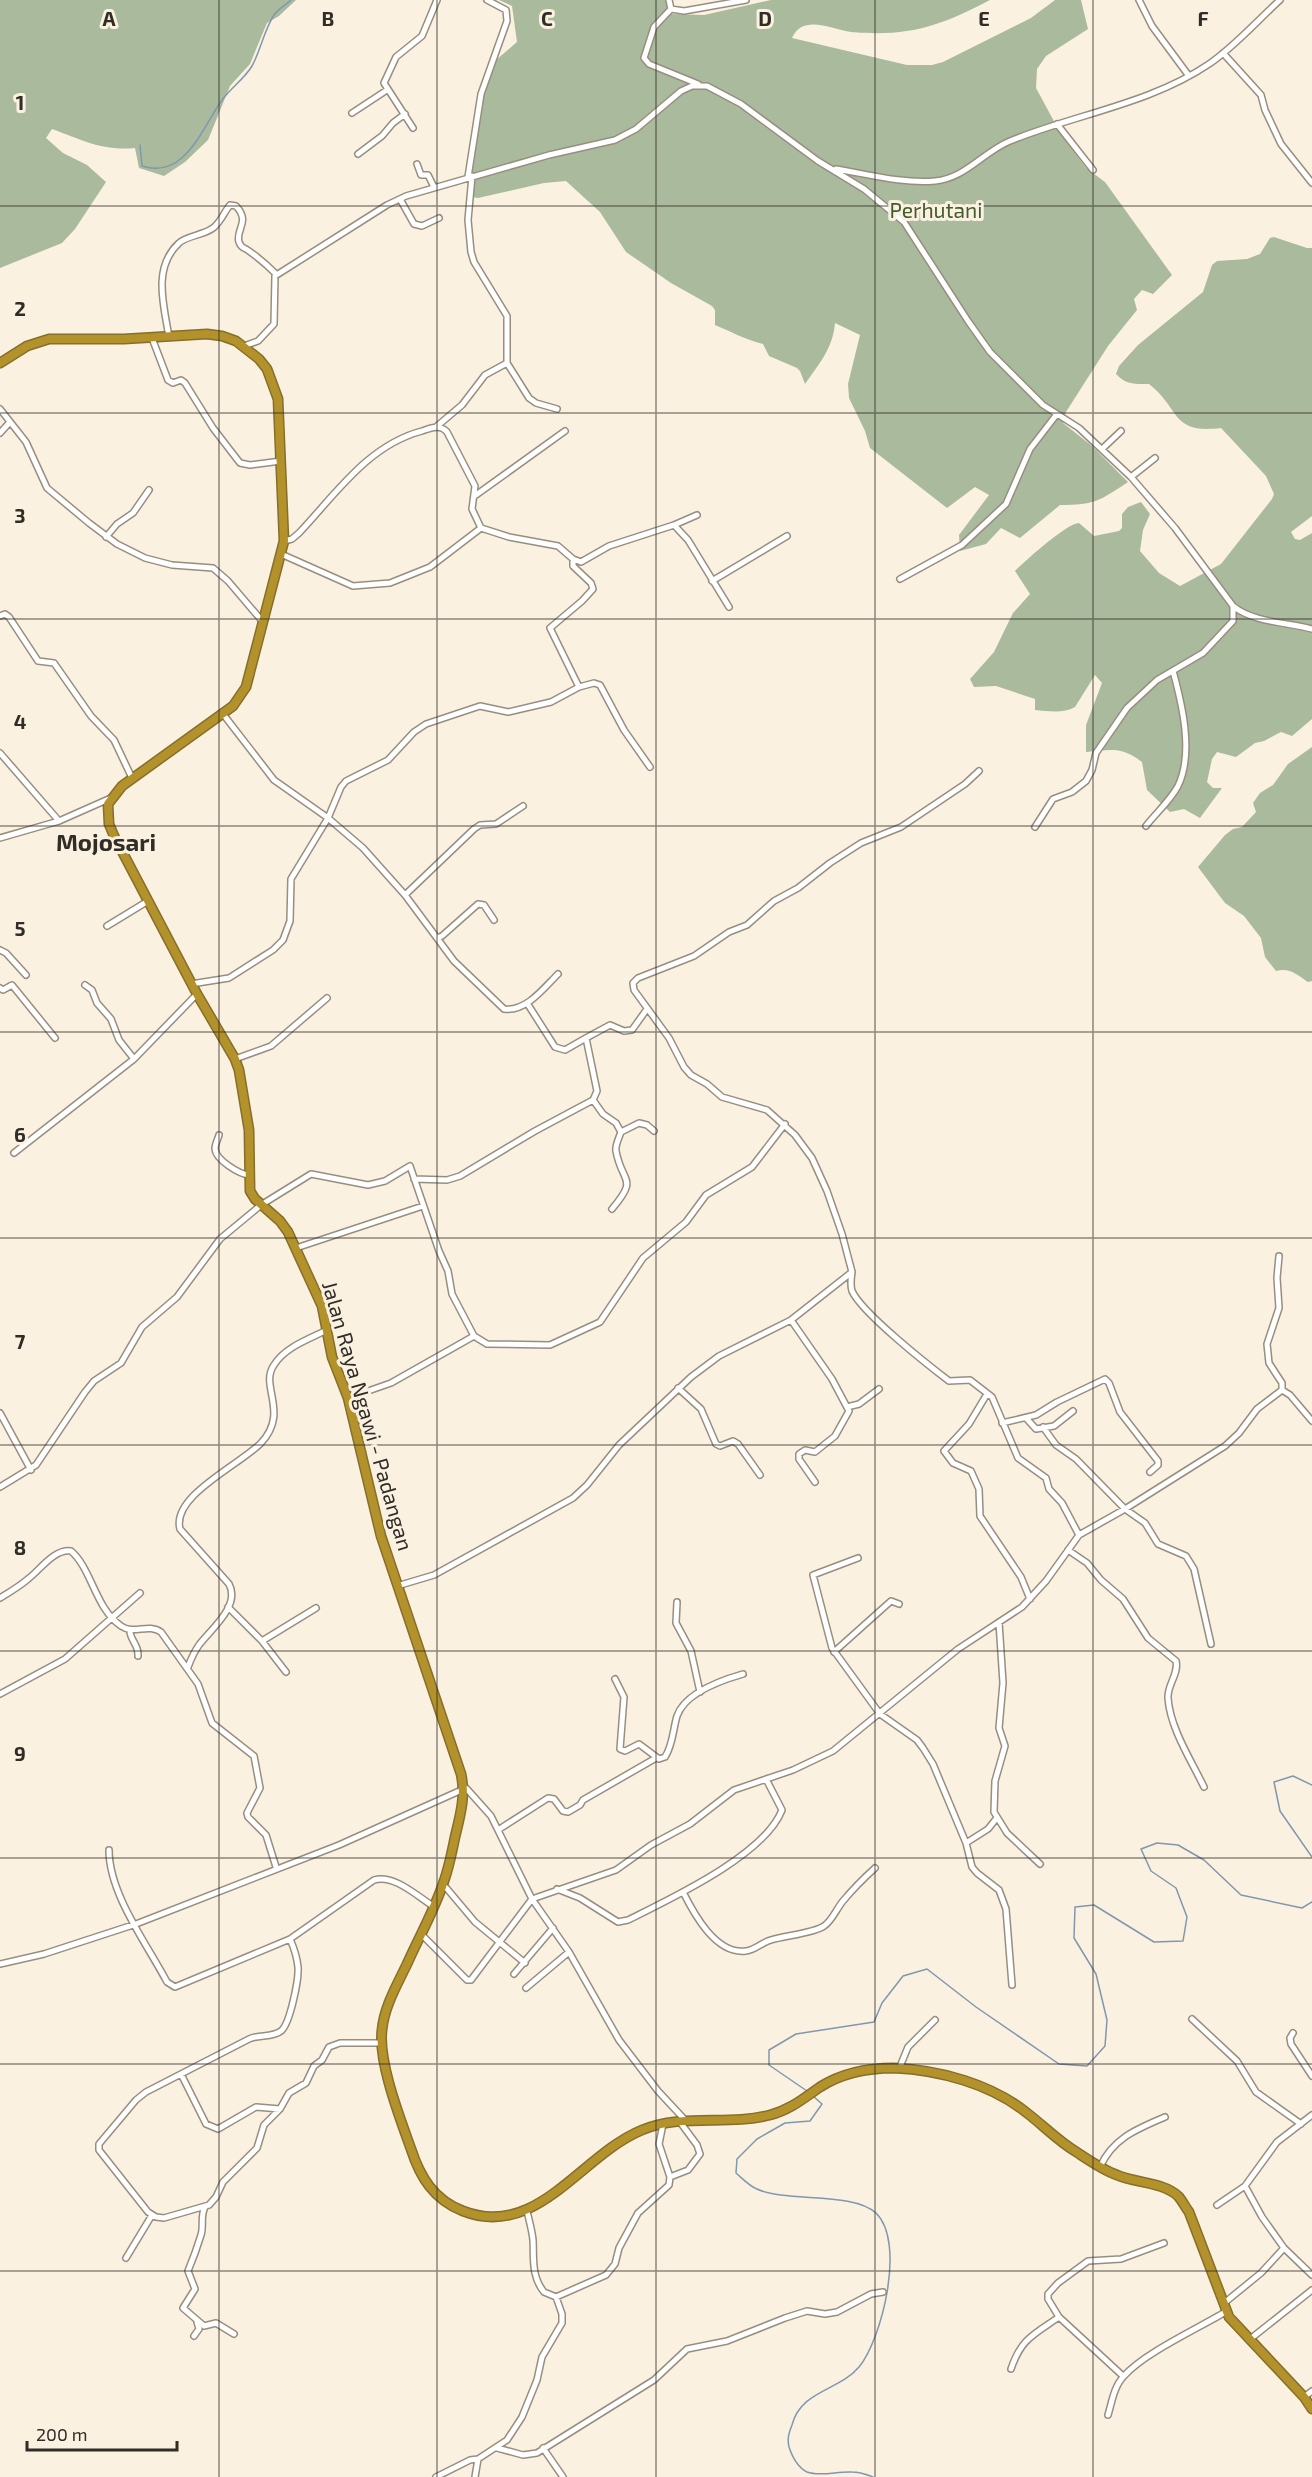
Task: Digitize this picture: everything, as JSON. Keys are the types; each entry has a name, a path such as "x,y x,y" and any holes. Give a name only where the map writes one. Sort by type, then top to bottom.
{"highway":[{"path":"0,363 27,346 49,339 215,335 230,338 244,346 267,369 275,388 284,541 264,624 243,694 223,714 132,778 111,798"},
{"name":"Jalan Raya Ngawi - Padangan","path":"111,798 108,811 111,830 196,994 235,1059 249,1130 250,1191 261,1205 280,1221 296,1248 322,1306 332,1357 348,1398 373,1508 449,1737 463,1788 462,1810 443,1884 387,2008 381,2043 410,2148 431,2189 442,2200 456,2208 483,2217 510,2216 527,2211 631,2136 663,2124 741,2120 782,2112 844,2074 899,2069 951,2076 1002,2096 1027,2112 1075,2152 1100,2167 1118,2176 1158,2187 1179,2197 1189,2212 1225,2308 1249,2340 1304,2397 1312,2409"}],"street":[{"path":"414,128 384,83 393,63 402,51 422,36 437,0"},
{"path":"487,0 506,10 507,21 481,94 470,177 468,220 471,252 474,262 507,316 507,363 529,398 536,403 557,409"},
{"path":"669,0 670,9 654,27 644,55 649,64 713,88 741,104 818,161 833,168 864,189 904,222 990,352 1043,405 1079,428 1131,477 1181,536 1233,606 1241,612 1256,617 1312,629"},
{"path":"670,9 684,11 746,0"},
{"path":"1139,0 1152,26 1189,76"},
{"path":"833,168 884,177 926,181 943,180 972,167 1007,142 1143,97 1189,76 1223,53 1280,0"},
{"path":"1223,53 1262,95 1265,110 1281,144 1312,183"},
{"path":"244,346 258,341 274,324 273,279 276,274 400,199 575,147 615,140 636,129 681,91 700,85"},
{"path":"352,113 387,90"},
{"path":"358,154 382,136 405,114"},
{"path":"1057,124 1093,170"},
{"path":"417,164 421,175 428,176 434,188"},
{"path":"400,199 417,226 439,218"},
{"path":"169,337 161,283 167,260 181,241 214,228 230,206 236,206 241,214 243,222 238,240 241,246 263,260 276,274"},
{"path":"152,338 168,380 173,383 181,380 185,383 213,428 240,464 281,461"},
{"path":"284,541 292,539 299,533 357,468 388,445 409,434 436,427 462,405 485,375 507,363"},
{"path":"0,409 31,451 38,472 47,488 106,537 131,552 159,562 213,568 222,575 264,624"},
{"path":"900,579 963,545 1006,504 1030,449 1057,414"},
{"path":"0,433 10,422"},
{"path":"436,427 447,432 474,482 476,495 472,509 481,528 510,537 558,546 579,562 585,561 609,546 697,515"},
{"path":"476,495 565,431"},
{"path":"1102,448 1121,431"},
{"path":"1131,477 1155,458"},
{"path":"106,537 117,524 133,513 149,490"},
{"path":"674,525 688,540 729,607"},
{"path":"281,554 353,586 390,583 430,567 481,528"},
{"path":"712,581 787,536"},
{"path":"573,559 573,566 591,583 592,589 582,602 550,628 579,687"},
{"path":"1035,827 1053,799 1072,792 1086,781 1092,770 1096,753 1127,708 1158,680 1199,657 1226,630 1234,617 1233,606"},
{"path":"0,616 5,614 9,616 38,661 54,663 91,716 114,740 132,778"},
{"path":"1146,826 1178,786 1183,767 1185,734 1183,709 1173,671"},
{"path":"191,984 229,978 279,945 290,921 291,879 328,818 343,784 382,764 414,732 426,724 480,706 508,712 551,702 579,687 594,683 602,688 624,730 650,767"},
{"path":"223,714 274,780 328,818 363,848 405,895 459,966 504,1009 509,1010 527,1004 558,974"},
{"path":"0,753 59,821"},
{"path":"979,771 966,784 901,827 861,843 830,863 798,888 774,901 747,925 729,932 694,956 638,978 633,987 669,1038 684,1067 691,1075 707,1084 722,1097 759,1107 785,1124 805,1148 817,1168 842,1234 852,1272 853,1292 886,1328 949,1381 970,1380 995,1400 1002,1423 1018,1458 1046,1478 1049,1489 1062,1503 1079,1534"},
{"path":"0,838 59,821 111,798"},
{"path":"405,895 474,829 480,825 496,825 523,806"},
{"path":"107,926 148,901"},
{"path":"437,938 478,904 484,905 494,920"},
{"path":"0,950 6,953 27,975"},
{"path":"0,988 3,990 12,985 55,1038"},
{"path":"85,985 92,990 97,1003 111,1019 119,1040 134,1059"},
{"path":"14,1153 134,1059 196,994"},
{"path":"235,1059 271,1046 327,998"},
{"path":"527,1004 555,1047 566,1050 610,1025 630,1031 647,1009"},
{"path":"414,1179 447,1180 460,1176 535,1131 593,1100 597,1091 586,1038"},
{"path":"593,1100 603,1114 616,1123 621,1132 616,1150 628,1184 625,1193 612,1209"},
{"path":"621,1132 642,1123 654,1131"},
{"path":"0,1487 31,1470 41,1459 89,1386 121,1363 142,1327 177,1297 220,1239 261,1205 311,1174 368,1185 385,1181 410,1166 448,1271 452,1294 474,1336 487,1344 550,1345 600,1322 643,1258 686,1222 706,1195 753,1167 785,1124"},
{"path":"219,1135 215,1146 217,1154 239,1172 249,1175"},
{"path":"296,1248 423,1206"},
{"path":"1279,1256 1277,1278 1279,1308 1267,1344 1269,1363 1282,1383 1282,1390"},
{"path":"397,1586 434,1575 573,1498 587,1485 619,1445 678,1388 719,1356 791,1320 852,1272"},
{"path":"791,1320 832,1379 848,1413 835,1436 815,1452 805,1450 799,1454 799,1459 815,1482"},
{"path":"188,1667 195,1651 220,1622 228,1607 231,1588 180,1529 178,1520 190,1497 253,1450 272,1428 275,1415 270,1370 292,1348 327,1330"},
{"path":"348,1398 391,1383 474,1336"},
{"path":"1002,1423 1036,1415 1057,1402 1105,1379 1109,1383 1120,1412 1158,1461 1158,1465 1150,1472"},
{"path":"678,1388 701,1409 716,1444 720,1446 733,1442 738,1444 760,1475"},
{"path":"847,1407 859,1404 879,1389"},
{"path":"1282,1390 1290,1395 1312,1421"},
{"path":"421,1934 469,1981 532,1899 621,1867 651,1845 690,1824 734,1790 828,1755 958,1649 1030,1599 1046,1581 1079,1534 1125,1509 1225,1446 1239,1433 1259,1407 1282,1390"},
{"path":"987,1394 969,1424 944,1451 953,1463 971,1472 979,1489 980,1516 1021,1577 1030,1599"},
{"path":"1026,1418 1033,1428 1054,1426 1073,1411"},
{"path":"0,1413 31,1470"},
{"path":"1043,1427 1056,1445 1076,1459 1125,1509 1145,1523 1158,1544 1176,1550 1190,1561 1194,1569 1211,1644"},
{"path":"0,1598 28,1579 50,1558 68,1550 78,1558 96,1595 111,1617 121,1626 130,1630 157,1629 188,1667 198,1684 212,1723 254,1756 260,1788 247,1813 266,1834 276,1868"},
{"path":"1068,1550 1086,1563 1123,1599 1148,1638 1176,1661 1177,1668 1168,1699 1176,1727 1204,1787"},
{"path":"858,1558 813,1575 829,1642 880,1714 917,1740 933,1764 966,1843 975,1871 999,1890 1006,1909 1012,1985"},
{"path":"0,1694 65,1659 140,1593"},
{"path":"834,1652 885,1604 891,1601 899,1604"},
{"path":"677,1602 676,1623 691,1651 700,1692"},
{"path":"228,1607 262,1641 286,1672"},
{"path":"262,1641 316,1608"},
{"path":"999,1622 1003,1683 999,1728 1005,1746 994,1789 993,1805 996,1819 1007,1833 1040,1864"},
{"path":"130,1630 138,1656"},
{"path":"498,1830 548,1798 554,1799 562,1810 568,1812 580,1805 583,1800 656,1758 663,1758 667,1754 679,1712 700,1692 719,1682 743,1674"},
{"path":"615,1679 624,1697 620,1749 625,1751 639,1744 656,1758"},
{"path":"557,1889 580,1898 618,1922 628,1920 683,1892 718,1871 769,1832 782,1810 766,1779"},
{"path":"0,1964 44,1954 136,1924 339,1845 463,1788 471,1791 486,1808 532,1899 569,1952 619,2040 683,2122 697,2145 700,2154 688,2170 670,2177"},
{"path":"966,1843 988,1829 996,1819"},
{"path":"109,1850 111,1873 167,1982 175,1987 290,1939 368,1882 378,1878 392,1881 433,1906"},
{"path":"683,1892 700,1923 711,1935 734,1950 744,1952 758,1948 770,1940 782,1939 824,1926 845,1899 875,1868"},
{"path":"443,1884 468,1914 525,1963"},
{"path":"514,1974 553,1928"},
{"path":"205,2207 164,2218 152,2215 98,2147 141,2096 249,2039 259,2035 276,2034 284,2027 298,1973 297,1958 290,1939"},
{"path":"526,1988 569,1952"},
{"path":"1192,2019 1237,2061 1256,2092 1301,2124"},
{"path":"899,2069 900,2061 908,2047 935,2020"},
{"path":"1293,2033 1290,2038 1291,2044 1312,2076"},
{"path":"234,2334 216,2323 206,2327 183,2308 195,2289 188,2276 188,2271 196,2255 205,2207 216,2197 227,2179 253,2153 259,2143 264,2125 280,2109 289,2092 308,2080 314,2066 322,2060 329,2047 340,2043 381,2043"},
{"path":"181,2074 206,2124 214,2129 218,2129 256,2107 280,2109"},
{"path":"1217,2205 1245,2186 1271,2150 1312,2115"},
{"path":"1100,2167 1112,2146 1136,2129 1165,2117"},
{"path":"527,2211 532,2234 536,2277 544,2292 556,2297 600,2280 609,2273 616,2262 620,2246 638,2213 666,2188 670,2177 659,2144 663,2124"},
{"path":"1245,2186 1262,2217 1284,2248 1312,2275"},
{"path":"126,2258 152,2215"},
{"path":"1123,2376 1059,2317 1048,2299 1048,2294 1080,2265 1088,2261 1121,2259 1164,2242"},
{"path":"1108,2415 1116,2388 1123,2376 1146,2358 1225,2308 1284,2248"},
{"path":"1249,2340 1312,2290"},
{"path":"497,2448 529,2456 654,2380 687,2349 727,2341 785,2318 807,2312 825,2314 837,2312 871,2294 883,2292"},
{"path":"436,2477 497,2448 516,2428 533,2392 545,2351 562,2323 562,2314 556,2297"},
{"path":"1011,2369 1017,2351 1023,2343 1059,2317"},
{"path":"194,2336 199,2329 196,2320"},
{"path":"1304,2397 1312,2391"},
{"path":"543,2448 563,2477"},
{"path":"475,2477 478,2459"}],"green space":[{"path":"0,0 296,0 279,16 267,23 250,64 230,86 208,140 185,162 164,176 139,168 135,148 102,146 52,129 46,138 63,153 87,165 106,182 75,229 62,243 0,268"},
{"name":"Perhutani","path":"499,0 665,0 671,14 704,15 771,0 990,0 955,17 924,28 891,33 872,33 811,25 797,30 792,38 907,65 932,65 943,62 1031,18 1055,0 1081,0 1088,29 1046,56 1037,69 1036,88 1062,136 1086,168 1105,182 1172,275 1153,294 1142,290 1134,299 1137,310 1108,346 1066,412 1063,423 1092,446 1128,482 1096,501 1060,505 1020,538 1001,528 986,544 960,551 959,535 989,495 975,487 947,508 870,448 865,431 849,398 848,384 860,335 835,323 828,348 805,384 797,368 769,356 763,344 715,325 715,310 712,306 671,283 626,252 600,212 566,181 544,183 478,198 472,197 472,163 481,104 496,60 517,42 512,6"},
{"path":"1274,237 1312,248 1312,516 1291,532 1295,539 1300,540 1312,533 1312,719 1292,736 1281,732 1255,743 1236,757 1217,752 1212,759 1207,782 1213,788 1222,788 1200,818 1184,809 1170,812 1147,790 1142,762 1135,757 1116,750 1086,752 1086,725 1102,683 1095,675 1075,707 1055,712 1035,710 1035,699 996,686 974,687 970,679 994,652 1013,613 1030,594 1015,571 1065,529 1079,523 1094,536 1119,531 1122,528 1122,514 1128,507 1141,502 1150,514 1143,530 1140,551 1159,573 1180,586 1221,564 1272,499 1274,494 1266,476 1221,428 1205,429 1184,423 1149,384 1127,382 1116,374 1119,366 1138,345 1203,292 1212,265 1217,261 1247,259 1260,254 1270,238"},
{"path":"1312,747 1312,981 1308,982 1289,971 1276,971 1265,957 1261,938 1244,916 1225,903 1198,867 1225,835 1233,829 1242,827 1256,812 1253,803 1260,793 1273,785 1288,764"}],"waterway":[{"path":"140,145 142,166 157,168 170,166 181,159 191,149 222,100 249,70 274,15 291,0"},
{"path":"1312,1785 1293,1776 1274,1782 1280,1811 1312,1857"},
{"path":"807,2091 769,2065 769,2050 796,2034 874,2022 882,2003 903,1976 927,1969 976,2007 1059,2064 1087,2066 1105,2046 1107,2020 1096,1974 1074,1938 1075,1907 1094,1905 1154,1942 1183,1941 1187,1917 1176,1888 1151,1871 1141,1849 1157,1843 1178,1845 1204,1860 1241,1895 1302,1908 1312,1902"},
{"path":"813,2096 822,2104 810,2121 785,2123 757,2139 737,2159 736,2173 754,2188 770,2193 836,2199 865,2206 876,2213 885,2227 890,2267 887,2290 876,2335 868,2354 851,2375 803,2405 797,2413 788,2438 793,2458 807,2472 818,2474 855,2472 873,2477"}],"district":[{"name":"Mojosari","path":"106,843"}]}
